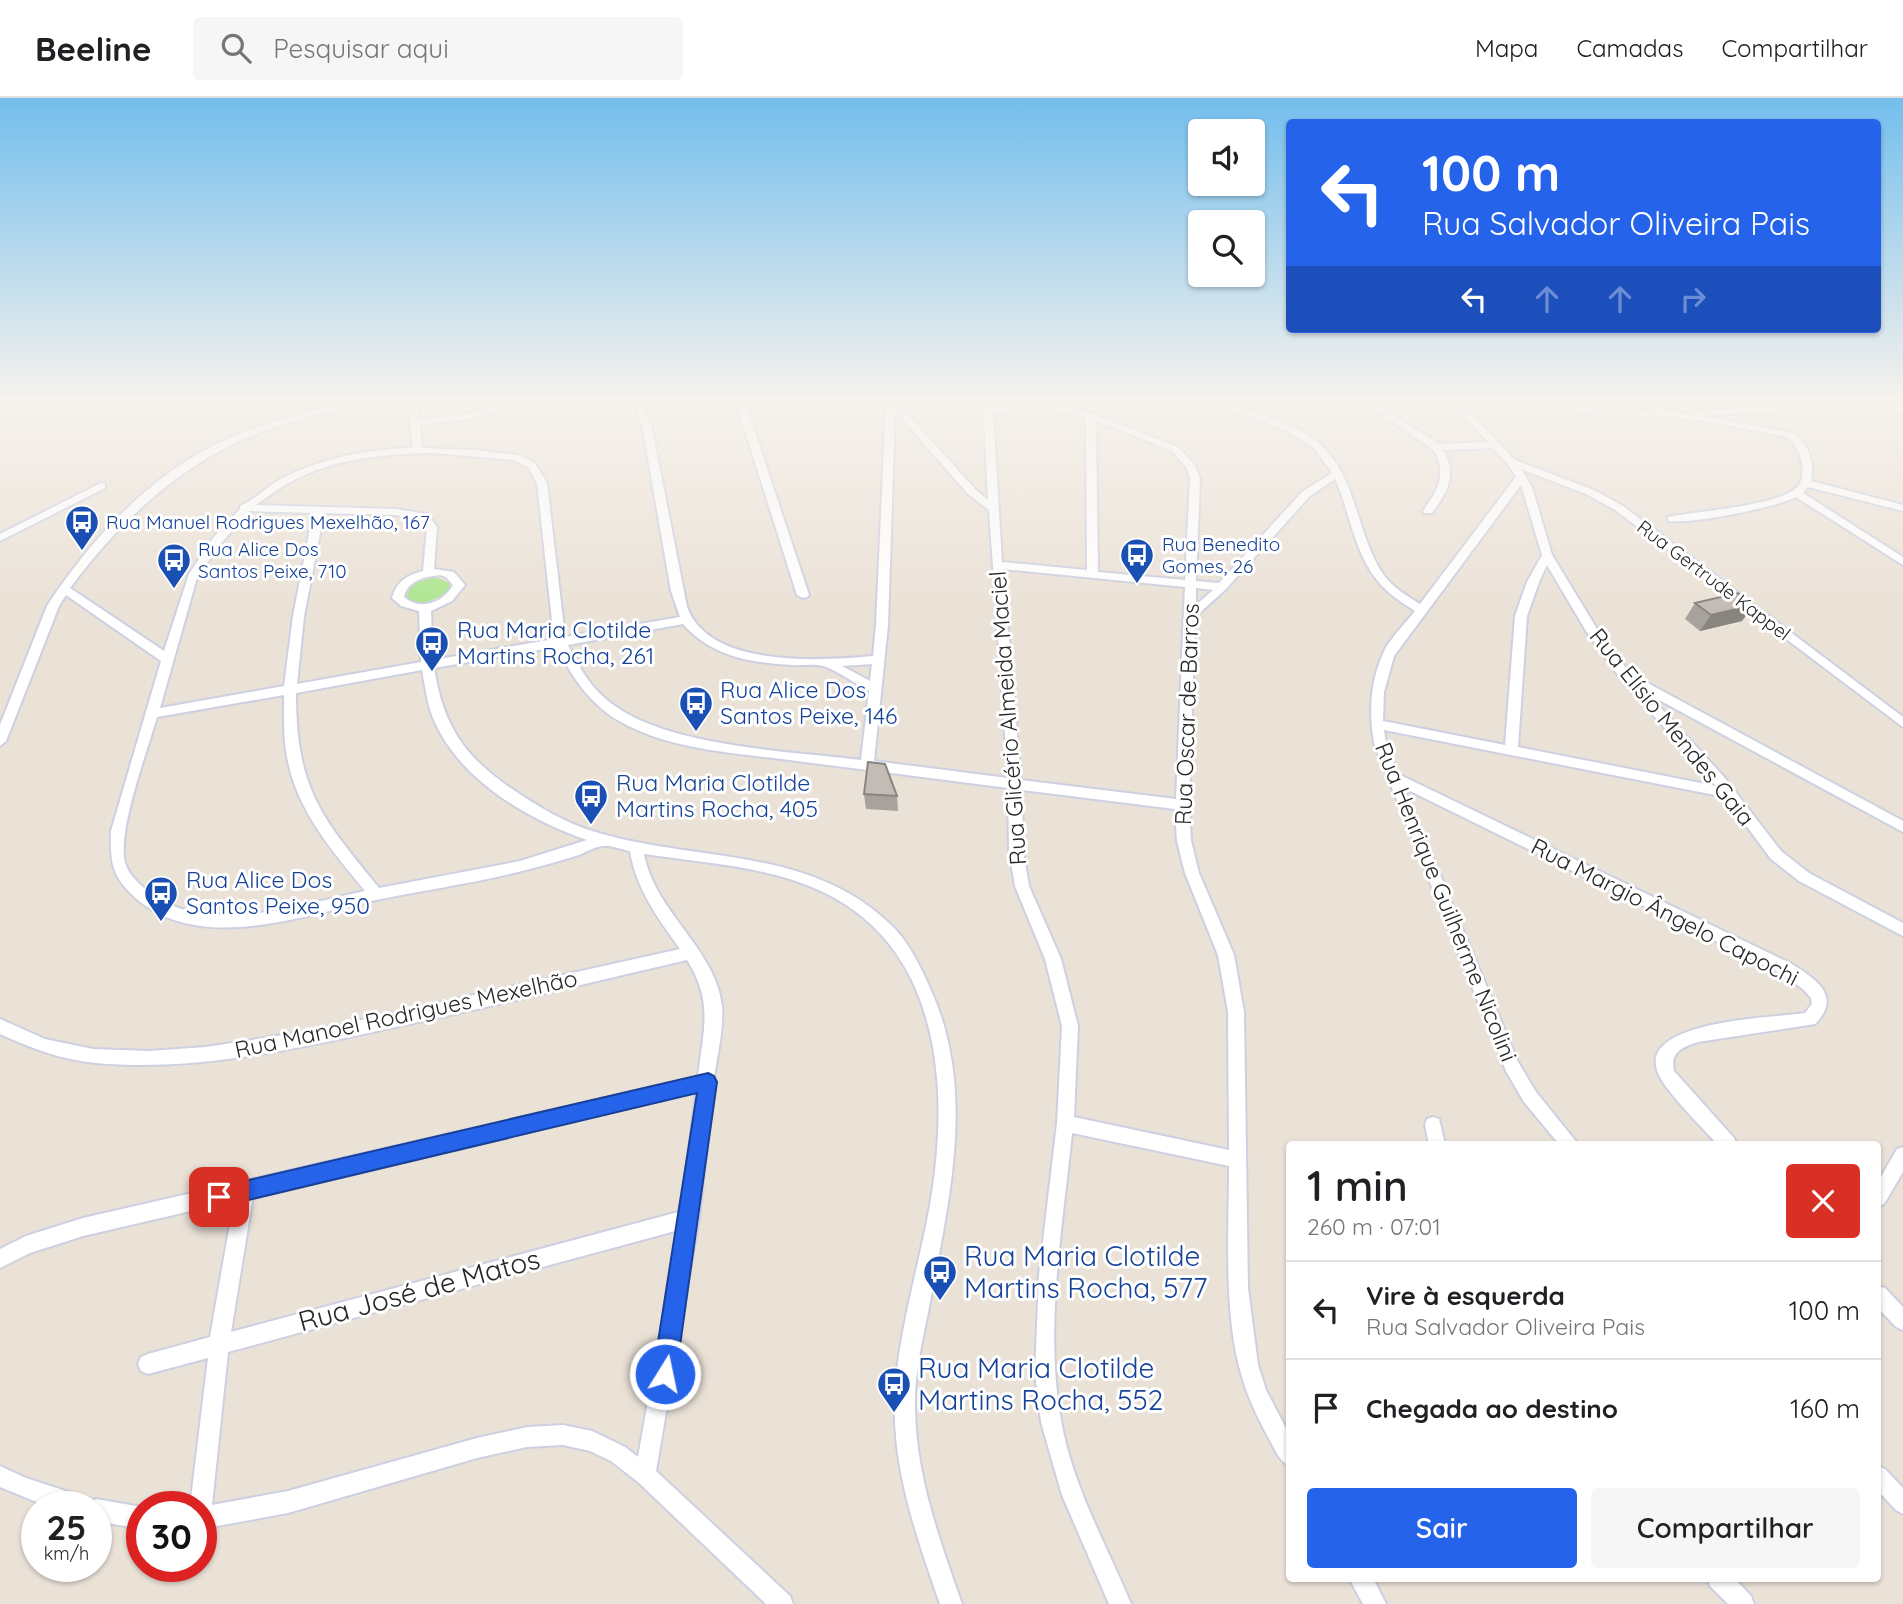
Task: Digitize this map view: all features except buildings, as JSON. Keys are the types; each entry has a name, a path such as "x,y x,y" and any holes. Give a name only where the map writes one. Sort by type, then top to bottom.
{"street":[{"path":"0,741 53,606 63,588 94,550 187,466"},
{"path":"315,466 269,488 244,508 207,552 190,583 118,831 118,862 128,880 145,896 176,915 202,920 239,919 295,912 376,894 528,867 604,840"},
{"path":"531,466 539,473 546,508 560,641 579,681 594,699 631,723 692,741 1182,805"},
{"path":"654,466 677,589 686,620 695,632 727,649 769,658 831,664 879,659"},
{"path":"761,466 803,595"},
{"path":"867,764 879,659 886,466"},
{"path":"950,466 972,492 993,509"},
{"name":"Rua Glicério Almeida Maciel","path":"991,466 1015,783 1013,817 1022,886 1054,959 1070,1026 1065,1123 1048,1275 1045,1374 1051,1422 1072,1495 1120,1604"},
{"path":"1092,466 1093,574"},
{"name":"Rua Oscar de Barros","path":"1191,466 1196,493 1182,805 1184,841 1192,873 1226,955 1233,980 1236,1012 1239,1288 1251,1375 1269,1420 1286,1449"},
{"path":"1332,466 1375,570 1389,587 1422,611"},
{"path":"1428,511 1447,479 1448,466"},
{"name":"Rua Elísio Mendes Gaia","path":"1515,466 1532,496 1547,555 1592,631 1624,676 1728,793 1760,837 1787,866 1903,930"},
{"name":"Rua Gertrude Kappel","path":"1523,466 1580,488 1619,508 1903,723"},
{"path":"1672,519 1749,506 1797,493 1806,483 1806,466"},
{"path":"1191,615 1222,587 1306,494 1337,474"},
{"name":"Rua Henrique Guilherme Nicolini","path":"1521,477 1388,655 1378,692 1377,724 1393,777 1512,1066 1531,1097 1567,1141"},
{"path":"1806,483 1903,508"},
{"path":"0,538 101,486"},
{"path":"1797,493 1903,562"},
{"path":"244,508 395,512 424,516 432,527 428,573"},
{"path":"318,511 294,647 291,747 304,794 324,827 376,894"},
{"path":"1511,750 1521,616 1532,582 1547,555"},
{"path":"997,565 1222,587"},
{"path":"428,573 450,574 459,585 449,599 425,608 403,604 398,598 405,583 428,573"},
{"path":"63,588 167,660"},
{"path":"425,608 429,689 440,718 457,750 475,769 533,810 604,840 758,866 824,885 852,899 873,916 909,957 941,1037 948,1071 950,1106 944,1163 907,1373 905,1410 909,1464 925,1528 951,1604"},
{"path":"151,714 686,620"},
{"path":"831,664 876,691"},
{"path":"1624,676 1903,827"},
{"path":"1377,724 1728,793"},
{"name":"Rua Margio Ângelo Capochi","path":"1393,777 1786,968 1810,985 1819,996 1821,1004 1818,1012 1808,1019 1685,1038 1665,1055 1663,1064 1667,1075 1725,1141"},
{"path":"636,847 641,879 712,990 714,1008 708,1082 690,1218 645,1475"},
{"name":"Rua Manoel Rodrigues Mexelhão","path":"0,1026 48,1048 80,1054 142,1058 216,1052 395,1020 690,953"},
{"path":"0,1259 49,1236 708,1082"},
{"path":"1065,1123 1238,1160"},
{"path":"1433,1125 1436,1141"},
{"path":"1881,1193 1903,1155"},
{"path":"203,1491 219,1344 245,1191"},
{"name":"Rua José de Matos","path":"148,1364 690,1218"},
{"path":"1881,1298 1903,1321"},
{"path":"217,1515 288,1502 477,1448 527,1437 564,1435 592,1441 618,1454 645,1475 782,1604"},
{"path":"0,1476 34,1491"},
{"path":"1881,1479 1903,1503"},
{"path":"1362,1582 1375,1604"},
{"path":"1722,1582 1743,1604"}],"green space":[{"path":"436,577 450,583 448,593 425,603 409,601 406,595 413,583"}],"place":[{"name":"Rua Manuel Rodrigues Mexelhão, 167","path":"82,552"},
{"name":"Rua Benedito Gomes, 26","path":"1137,585"},
{"name":"Rua Alice Dos Santos Peixe, 710","path":"174,590"},
{"name":"Rua Maria Clotilde Martins Rocha, 261","path":"432,673"},
{"name":"Rua Alice Dos Santos Peixe, 146","path":"696,733"},
{"name":"Rua Maria Clotilde Martins Rocha, 405","path":"591,826"},
{"name":"Rua Alice Dos Santos Peixe, 950","path":"161,923"},
{"name":"Rua Maria Clotilde Martins Rocha, 577","path":"940,1302"},
{"name":"Rua Maria Clotilde Martins Rocha, 552","path":"894,1414"}],"route":[{"path":"219,1197 708,1082 665,1374"}]}
